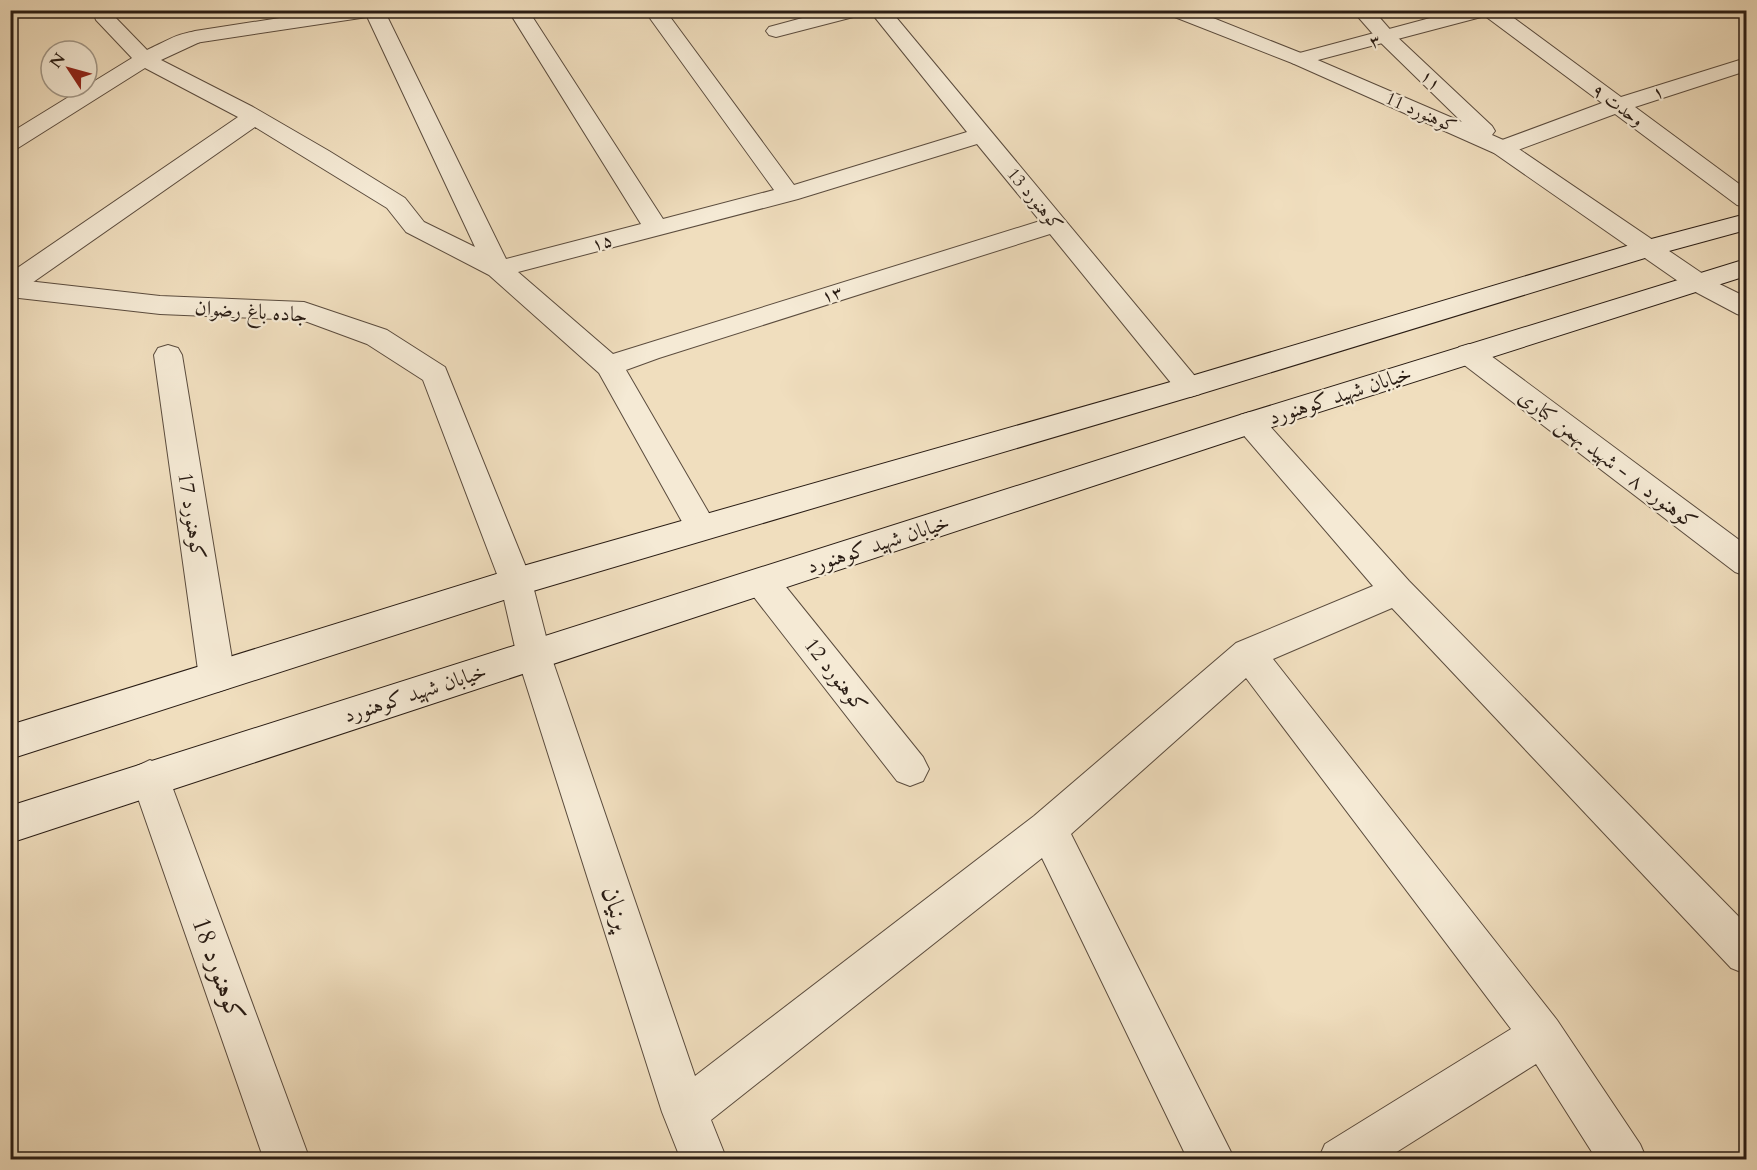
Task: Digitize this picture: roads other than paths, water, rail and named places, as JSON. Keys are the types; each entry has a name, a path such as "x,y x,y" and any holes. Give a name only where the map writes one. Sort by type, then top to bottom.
{"street":[{"path":"102,10 103,16 145,60 254,117 396,202 415,227 498,269 609,366 701,527"},
{"path":"10,143 145,60 168,47 195,37 321,14 374,10 498,269"},
{"path":"518,10 656,228"},
{"path":"654,10 789,194"},
{"path":"776,31 858,10"},
{"name":"کوهنورد 13","path":"879,10 1190,387"},
{"name":"کوهنورد 11","path":"1174,10 1299,59 1502,148 1697,282 1746,308"},
{"name":"۱۱","path":"1362,10 1387,38 1502,148"},
{"name":"۳","path":"1299,59 1387,38 1485,10"},
{"name":"۹ وحدت","path":"1490,10 1746,200"},
{"name":"۱","path":"1502,148 1618,105 1746,64"},
{"path":"10,287 254,117"},
{"name":"۱۵","path":"498,269 789,194 981,135"},
{"path":"10,742 516,582 1190,387 1649,248 1746,222"},
{"name":"۱۳","path":"609,366 650,351 1056,224"},
{"name":"خیابان شهید کوهنورد","path":"10,825 1250,423 1746,267"},
{"name":"جاده باغ رضوان","path":"10,287 160,305 304,311 377,337 435,374 516,582 534,656"},
{"name":"کوهنورد ۸ - شهید بهمن کباری","path":"1468,354 1746,563"},
{"name":"کوهنورد 17","path":"168,355 217,677"},
{"path":"1250,423 1397,591 1746,952"},
{"name":"کوهنورد 12","path":"762,582 910,769"},
{"path":"685,1112 1048,828 1248,654 1397,591"},
{"path":"1248,654 1542,1035 1624,1160"},
{"name":"پرنیان","path":"534,656 685,1112 704,1160"},
{"name":"کوهنورد 18","path":"150,778 287,1160"},
{"path":"1048,828 1212,1160"},
{"path":"1341,1160 1542,1035"}]}
